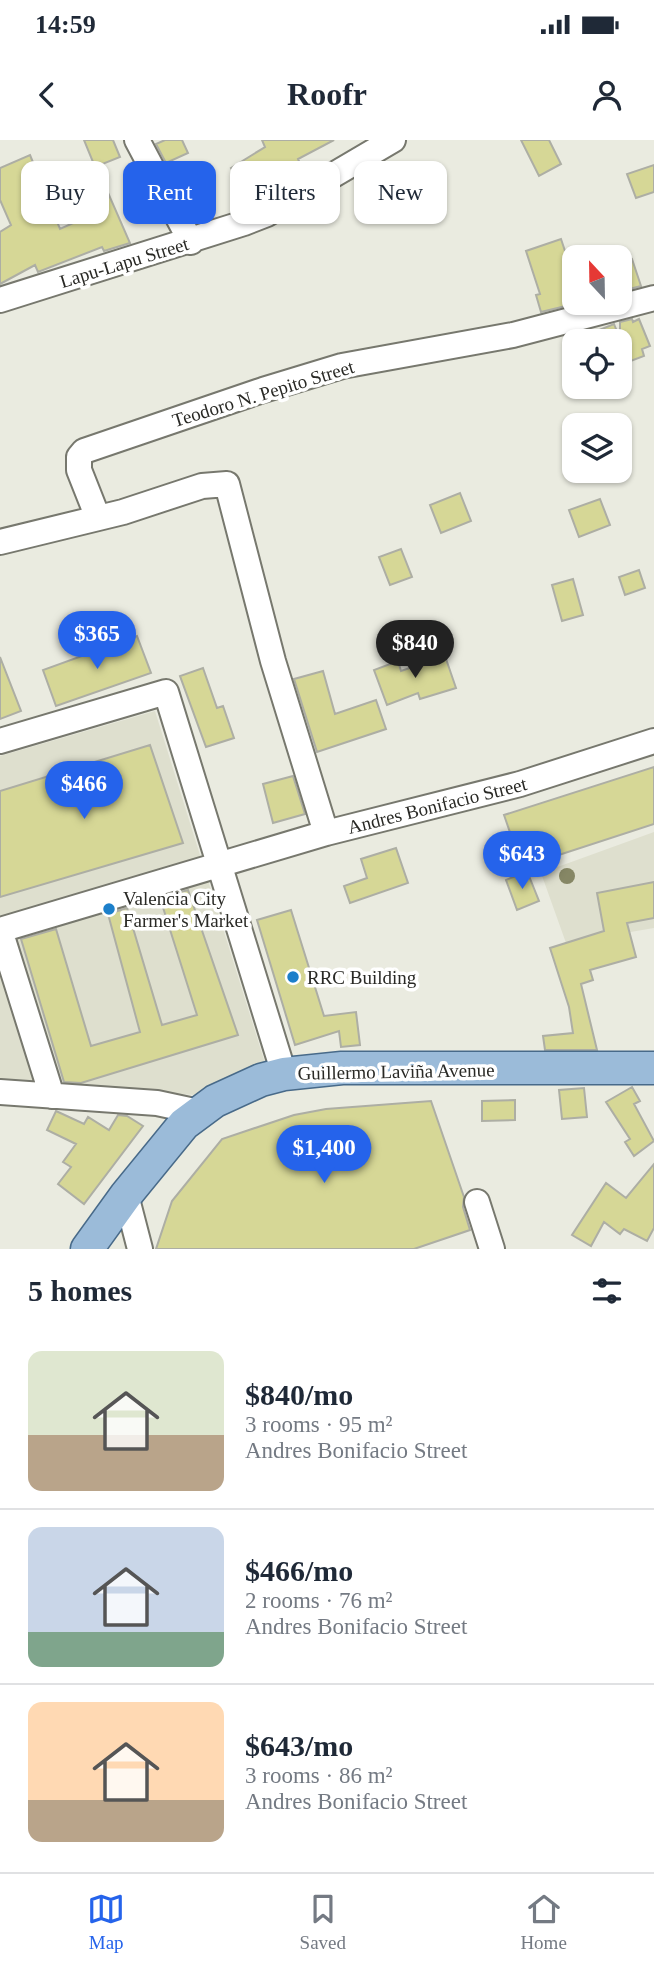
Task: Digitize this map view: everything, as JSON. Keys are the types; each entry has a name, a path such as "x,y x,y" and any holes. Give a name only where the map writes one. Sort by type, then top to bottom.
{"main road":[{"name":"Guillermo Laviña Avenue","path":"87,1249 173,1136 199,1112 234,1090 284,1074 342,1068 654,1068"}],"street":[{"path":"137,140 191,242"},
{"name":"Lapu-Lapu Street","path":"0,300 191,242 267,214 384,142"},
{"name":"Teodoro N. Pepito Street","path":"98,518 79,470 79,457 84,451 342,366 513,335 654,298"},
{"path":"0,542 98,518 221,482 230,487 273,661 326,833"},
{"path":"0,741 166,692 284,1074"},
{"name":"Andres Bonifacio Street","path":"0,930 326,833 520,784 654,741"},
{"path":"0,930 52,1096"},
{"path":"0,1092 157,1103 199,1112"},
{"path":"126,1195 140,1249"},
{"path":"477,1202 492,1249"}],"shaded area":[{"name":"Valencia City Farmer's Market","path":"155,711 265,1063 197,1095 0,1084 0,756"},
{"path":"654,832 654,928 566,943 541,873"}],"building":[{"path":"84,140 113,140 120,157 109,161 93,161"},
{"path":"165,140 182,140 188,153 165,161 156,144"},
{"path":"262,140 334,140 298,159 299,161 242,161 265,147"},
{"path":"521,140 549,140 561,164 539,176"},
{"path":"30,155 32,161 21,161 21,224 58,224 60,229 71,224 109,224 109,195 130,243 104,251 102,247 38,272 35,265 0,284 0,232 11,225 0,200 0,168"},
{"path":"654,165 654,192 636,198 627,174"},
{"path":"561,239 562,307 541,312 536,295 540,294 526,251"},
{"path":"632,259 641,286 632,288"},
{"path":"639,319 650,346 642,349 644,356 632,360 632,329 620,329 620,322"},
{"path":"614,324 616,329 602,329"},
{"path":"460,493 471,521 441,533 430,505"},
{"path":"600,499 610,525 579,537 569,510"},
{"path":"401,549 412,577 390,585 379,557"},
{"path":"639,570 645,588 625,595 619,577"},
{"path":"573,579 583,615 562,621 552,585"},
{"path":"137,636 151,673 56,706 43,670"},
{"path":"445,656 456,688 420,699 418,693 387,705 374,670 398,661 401,671"},
{"path":"0,657 21,711 0,719"},
{"path":"203,668 217,708 223,706 234,738 206,747 180,676"},
{"path":"323,671 335,714 376,700 386,729 317,752 294,679"},
{"path":"150,745 183,843 0,897 0,791"},
{"path":"654,767 654,824 522,867 504,815"},
{"path":"293,776 305,814 273,823 263,784"},
{"path":"396,848 408,883 350,903 344,886 367,878 361,859"},
{"path":"527,871 539,901 517,910 506,880"},
{"path":"654,882 654,918 627,923 636,957 590,970 593,980 581,984 597,1050 545,1050 543,1036 573,1033 569,1007 550,948 604,931 597,893"},
{"path":"188,890 238,1035 81,1083 64,1082 21,939 56,929 91,1046 140,1032 108,914 127,908 162,1025 197,1015 160,898"},
{"name":"RRC Building","path":"291,910 324,1016 356,1012 360,1045 341,1047 339,1031 295,1045 257,920"},
{"path":"632,1087 640,1101 634,1104 654,1141 634,1156 625,1142 630,1139 606,1102"},
{"path":"584,1088 587,1117 562,1119 559,1090"},
{"path":"515,1100 515,1120 482,1121 482,1101"},
{"path":"431,1101 464,1197 463,1207 470,1230 414,1249 156,1249 172,1201 222,1139 294,1115 326,1109"},
{"path":"56,1111 84,1124 88,1117 109,1130 118,1115 127,1116 143,1126 84,1204 58,1184 71,1167 63,1162 76,1144 47,1130"},
{"path":"654,1164 654,1228 647,1241 624,1229 620,1234 604,1222 591,1246 572,1235 606,1183 626,1198"}],"place":[{"name":"Valencia City Farmer's Market","path":"109,909"},
{"name":"RRC Building","path":"293,977"}]}
